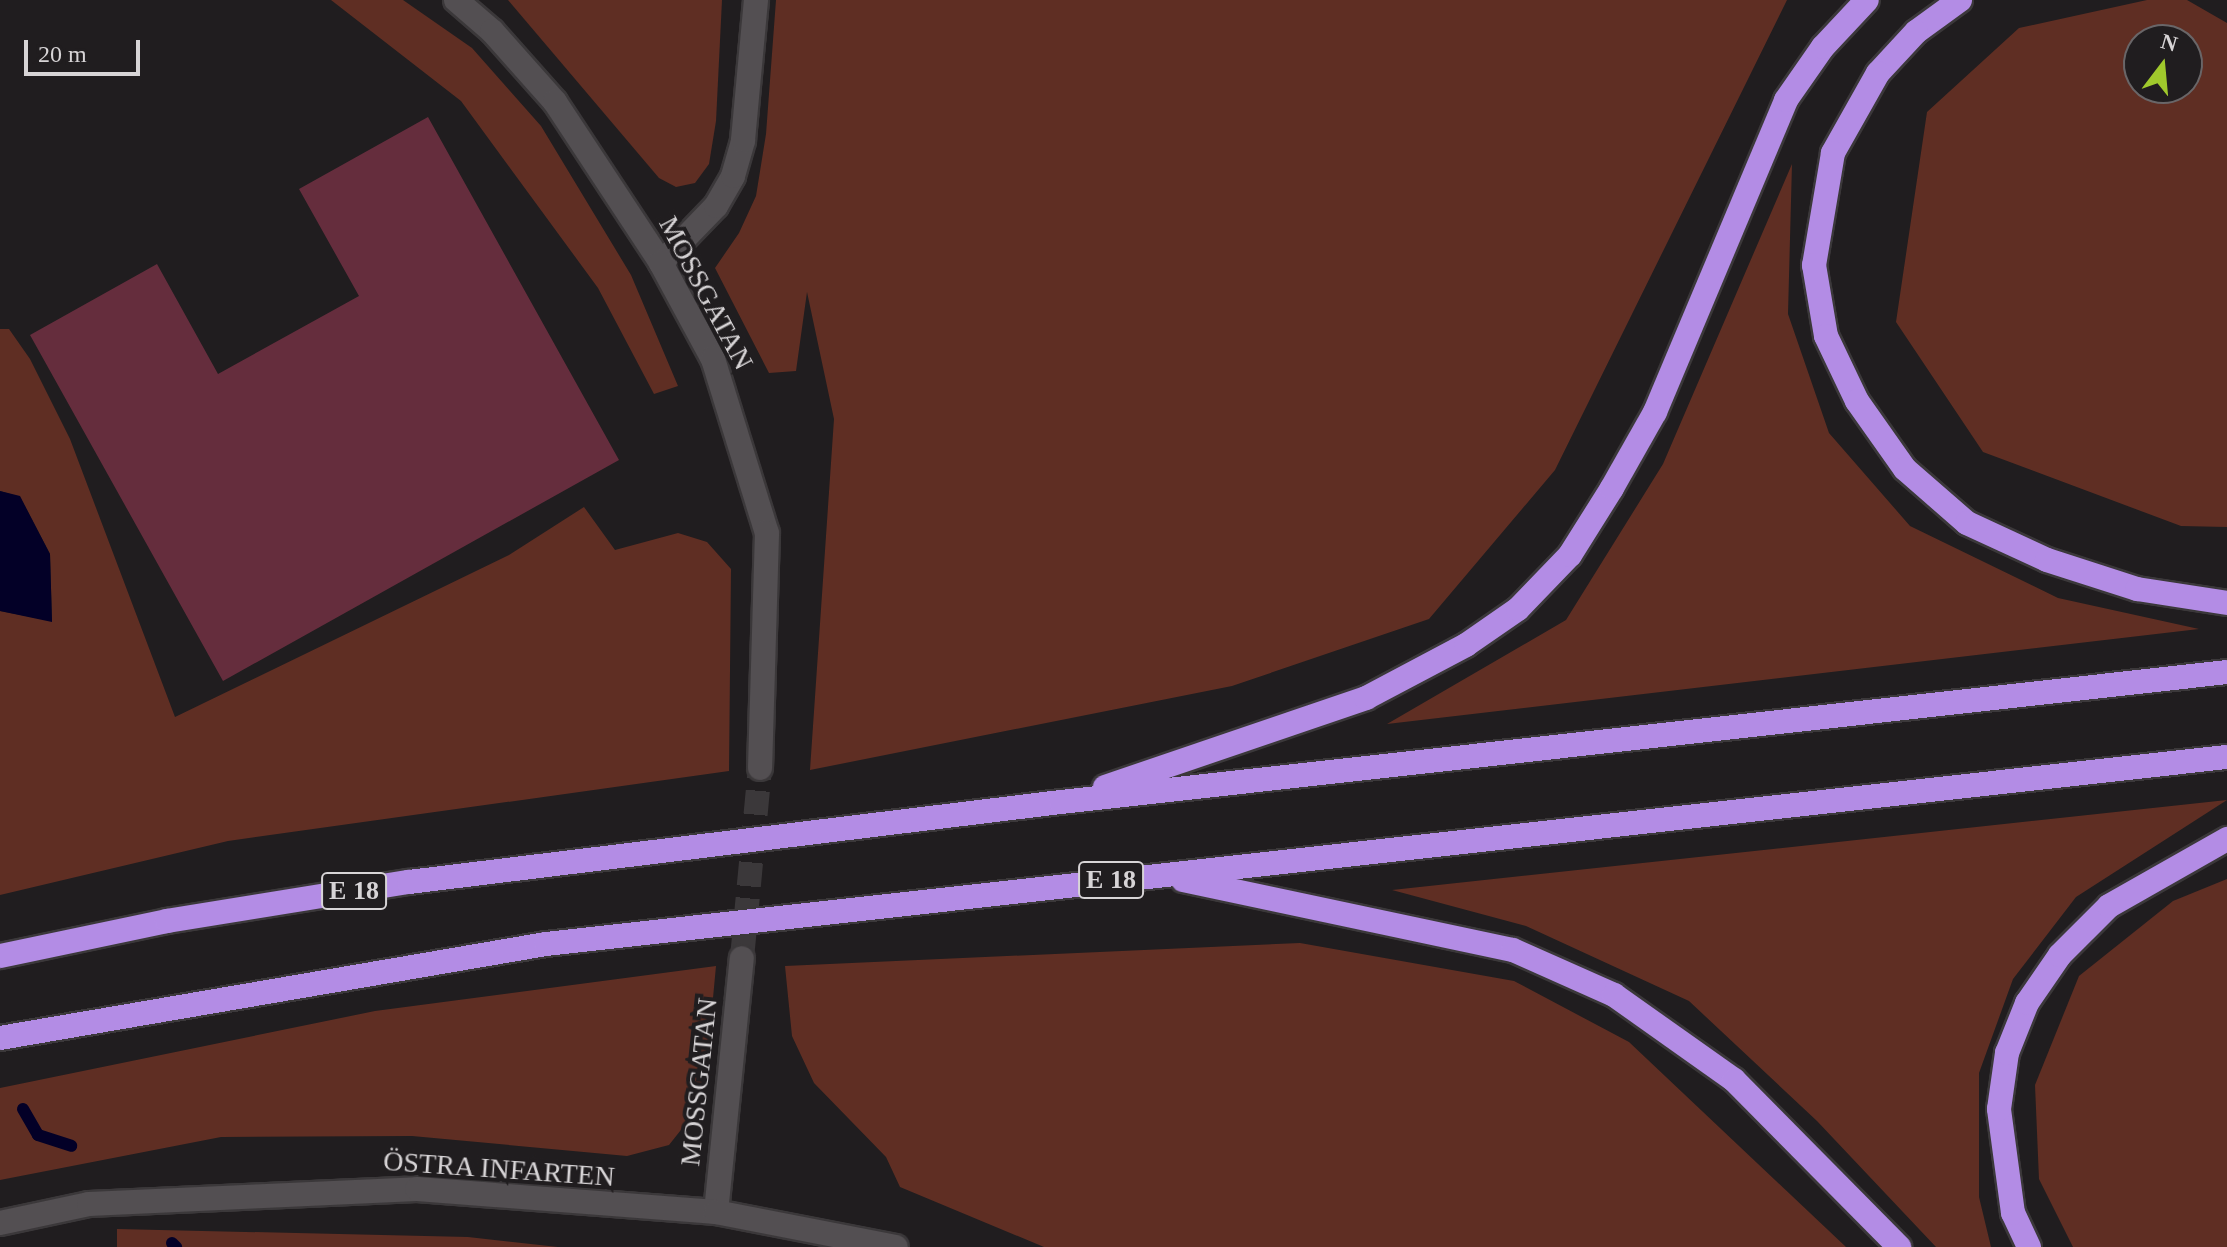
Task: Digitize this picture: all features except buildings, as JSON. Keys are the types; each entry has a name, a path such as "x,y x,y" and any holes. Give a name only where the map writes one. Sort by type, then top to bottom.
{"highway":[{"path":"1061,802 1366,698 1466,645 1518,609 1570,555 1612,488 1655,412 1786,100 1823,47 1867,0"},
{"path":"1960,0 1916,32 1878,73 1833,153 1814,265 1826,336 1857,401 1905,469 1967,523 2047,560 2137,589 2227,603"},
{"name":"E 18","path":"0,956 167,921 409,882 1061,802 2227,672"},
{"name":"E 18","path":"0,1038 546,944 2227,757"},
{"path":"2029,1247 2013,1213 1999,1109 2007,1053 2027,1003 2060,955 2109,906 2227,839"},
{"path":"1157,875 1513,950 1614,995 1734,1080 1899,1247"}],"street":[{"name":"MOSSGATAN","path":"456,0 492,31 555,102 661,263 713,359 767,533 760,768"},
{"path":"661,263 716,206 733,176 743,140 756,0"},
{"name":"MOSSGATAN","path":"716,1212 742,958"},
{"name":"ÖSTRA INFARTEN","path":"0,1223 79,1205 417,1189 716,1212 896,1247"}],"shaded area":[{"path":"331,0 403,0 472,48 541,126 631,275 678,386 654,394 598,288 461,101"},
{"path":"508,0 722,0 716,121 709,164 695,183 676,187 659,178"},
{"path":"776,0 1787,0 1555,470 1429,619 1232,686 810,770 834,419 807,292 796,371 769,373 715,268 739,233 756,196 766,134"},
{"path":"2147,0 2187,0 2227,23 2227,527 2181,526 1983,452 1896,322 1927,112 2019,28"},
{"path":"1792,164 1788,314 1829,433 1910,526 2058,598 2199,629 1387,724 1566,620 1663,464"},
{"path":"0,329 9,329 30,359 70,439 175,717 509,555 584,507 615,550 678,533 707,542 731,569 729,771 228,841 0,895 0,611 52,621 50,554 20,497 0,491"},
{"path":"2227,800 2076,897 2013,979 1979,1073 1979,1197 1991,1247 1936,1247 1817,1121 1689,1001 1526,926 1392,890"},
{"path":"2227,879 2227,1247 2073,1247 2039,1179 2035,1085 2079,976 2173,901"},
{"path":"1300,943 1514,981 1629,1042 1846,1247 1044,1247 900,1187 886,1157 814,1083 792,1036 785,966"},
{"path":"716,966 706,1073 692,1116 669,1145 627,1156 412,1136 221,1137 0,1180 0,1088 375,1011"},
{"path":"117,1229 468,1237 558,1247 117,1247"}],"water":[{"path":"0,491 20,496 50,554 52,622 0,611"}],"waterway":[{"path":"23,1109 38,1135 71,1146"},
{"path":"172,1243 176,1247"}],"tunnel":[{"path":"742,958 760,768"}]}
